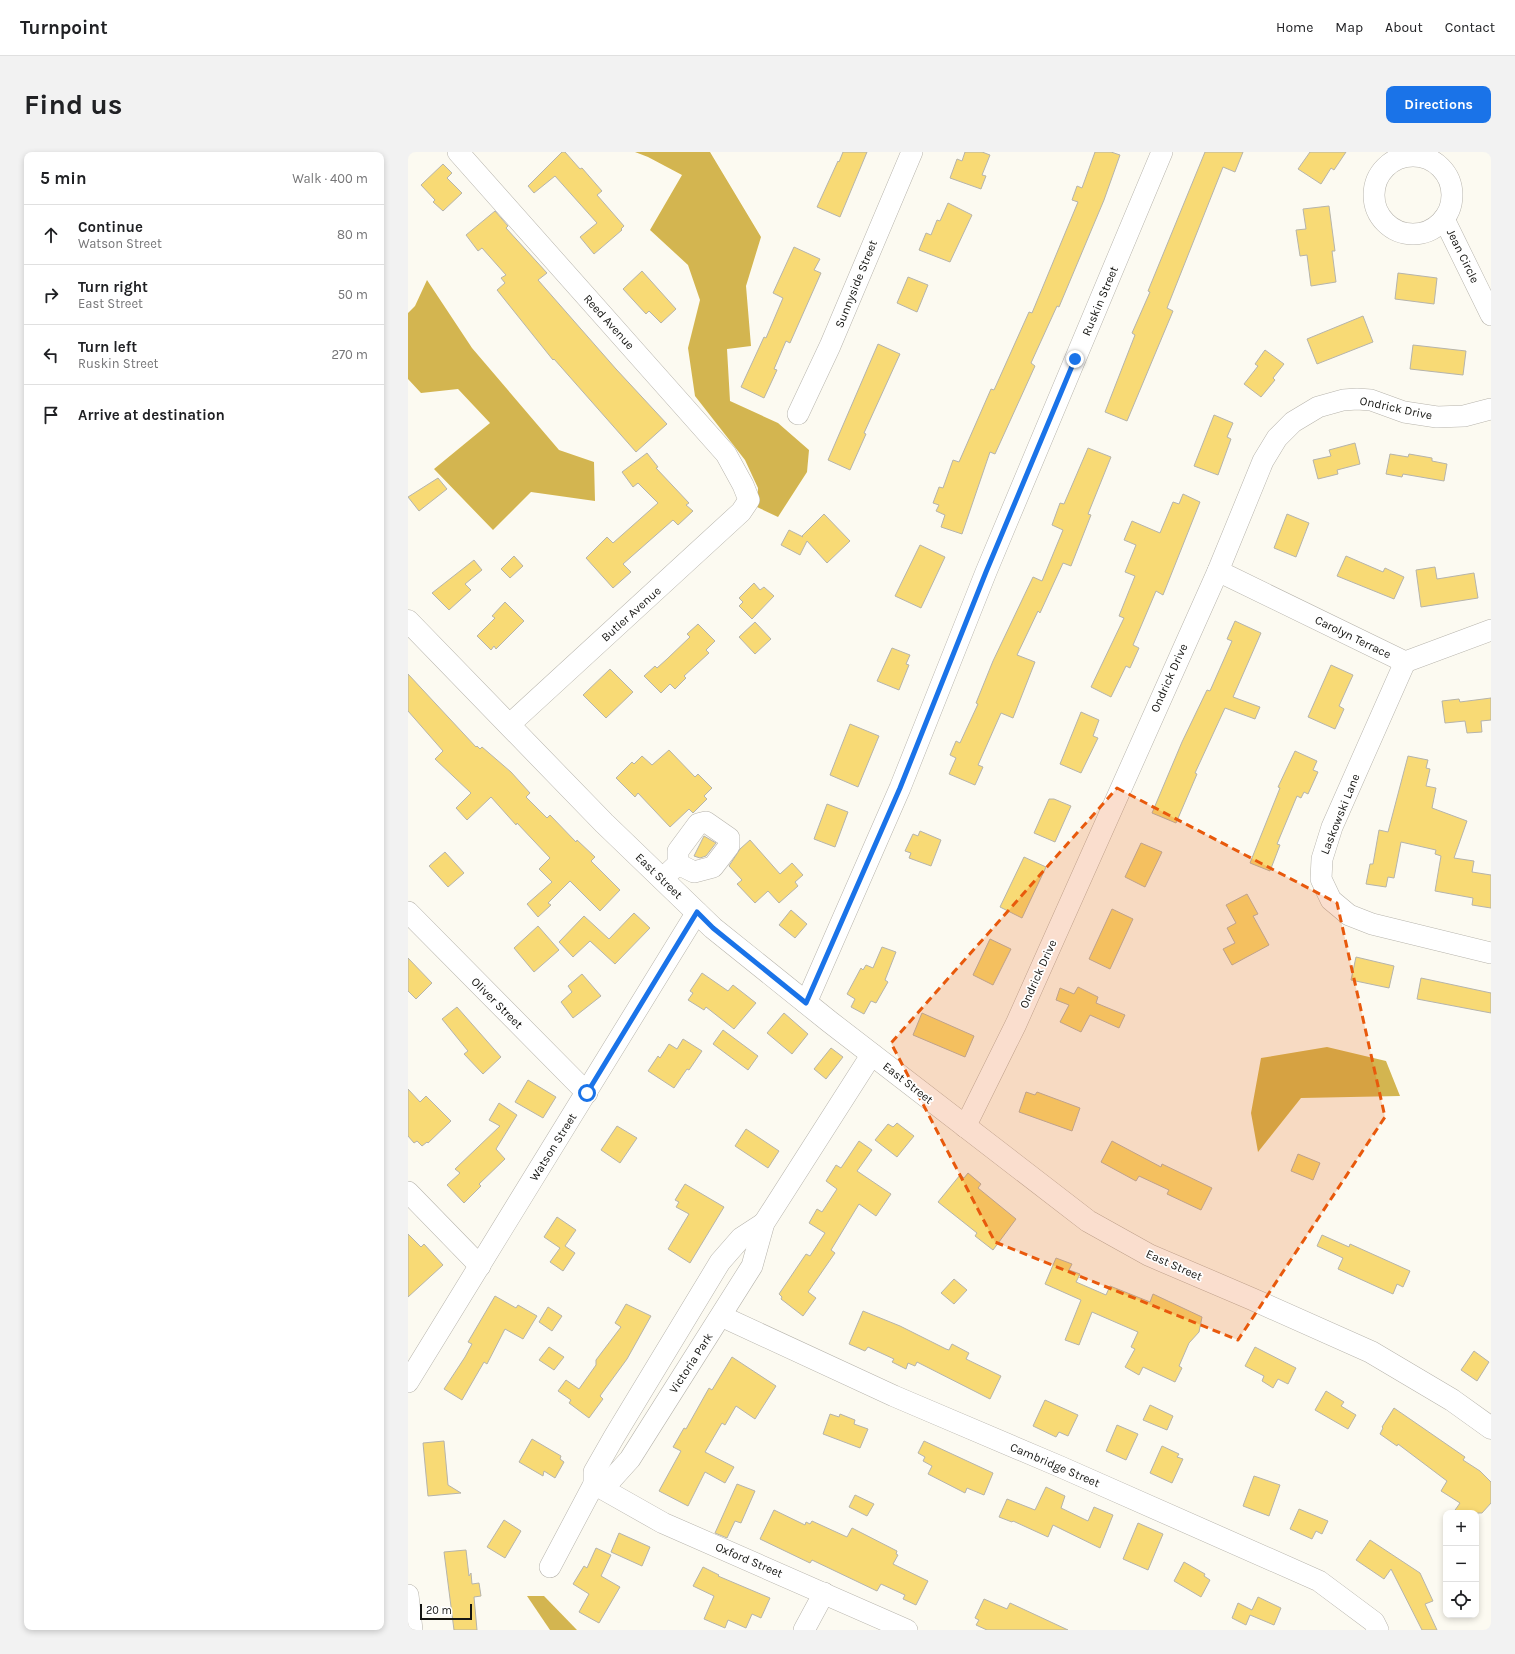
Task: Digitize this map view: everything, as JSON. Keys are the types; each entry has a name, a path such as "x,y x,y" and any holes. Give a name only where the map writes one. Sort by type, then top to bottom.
{"main road":[{"name":"East Street","path":"408,621 604,823 713,928 806,1003 965,1127 1088,1220 1148,1255 1371,1352 1452,1400 1491,1428"}],"street":[{"name":"Reed Avenue","path":"458,152 726,454 743,485 749,500"},
{"name":"Sunnyside Street","path":"798,414 830,346 912,152"},
{"name":"Ruskin Street","path":"806,1003 900,788 986,572 1162,152"},
{"name":"Jean Circle","path":"1444,219 1491,315"},
{"name":"Ondrick Drive","path":"965,1127 1016,1024 1218,571 1262,461 1277,438 1293,422 1318,407 1343,400 1371,400 1404,412 1437,416 1464,416 1491,409"},
{"name":"Butler Avenue","path":"509,725 736,517 749,500"},
{"name":"Carolyn Terrace","path":"1218,571 1405,662 1491,630"},
{"name":"Laskowski Lane","path":"1405,662 1332,827 1322,859 1322,879 1332,900 1350,916 1372,924 1491,953"},
{"path":"662,879 678,864"},
{"name":"Oliver Street","path":"408,912 587,1093"},
{"name":"Watson Street","path":"408,1382 697,912"},
{"name":"Victoria Park","path":"594,1484 612,1479 630,1459 752,1266 764,1223 872,1054"},
{"path":"408,1192 480,1266"},
{"name":"Victoria Park","path":"550,1567 594,1484 594,1472 720,1262 741,1238 764,1223"},
{"name":"Cambridge Street","path":"721,1316 894,1396 1083,1476 1319,1581 1374,1622 1378,1630"},
{"name":"Oxford Street","path":"594,1484 663,1523 907,1630"},
{"path":"804,1630 824,1593"},
{"path":"408,1595 412,1630"}],"highlighted area":[{"path":"1117,788 1337,903 1385,1117 1238,1340 995,1242 891,1043"}],"shaded area":[{"path":"635,152 710,152 761,237 746,286 751,346 727,349 730,401 778,423 809,450 807,472 778,517 757,507 758,488 745,460 695,396 688,348 700,300 688,265 650,230 682,175 648,157"},
{"path":"427,280 472,348 559,450 594,462 595,501 531,492 493,530 434,469 490,423 458,389 421,393 408,379 408,313 415,306"},
{"path":"1327,1047 1386,1061 1400,1096 1301,1098 1258,1152 1251,1113 1261,1058"},
{"path":"527,1596 544,1596 577,1630 550,1630"}],"building":[{"path":"562,152 565,152 580,169 582,168 602,191 597,195 624,226 621,229 622,230 594,254 580,237 597,223 555,176 534,193 528,186"},
{"path":"843,152 867,152 840,217 817,207"},
{"path":"965,152 982,152 990,155 982,175 986,176 981,189 950,178 957,159 962,161"},
{"path":"1095,152 1111,152 1120,155 1104,200 1059,307 1057,306 1031,363 1035,366 995,454 990,452 962,534 941,527 945,515 936,511 939,505 933,503 939,487 943,488 953,460 959,462 991,389 994,390 1029,312 1032,313 1078,202 1072,200 1077,186 1082,188"},
{"path":"1205,152 1243,152 1235,172 1223,167 1167,308 1173,311 1127,421 1105,412 1135,335 1132,333 1150,292 1148,291"},
{"path":"1310,152 1346,152 1334,170 1331,168 1321,184 1298,169"},
{"path":"443,164 452,173 447,178 462,193 443,211 433,202 435,200 421,185"},
{"path":"948,203 972,215 950,262 919,250 926,233 931,235 937,220 940,221"},
{"path":"1329,206 1335,251 1332,251 1336,282 1311,286 1307,255 1300,256 1296,230 1306,229 1303,209"},
{"path":"495,211 508,226 506,228 547,273 538,280 616,369 667,424 636,452 554,359 553,360 497,290 505,283 501,278 506,275 482,248 478,251 466,235"},
{"path":"794,247 820,259 814,270 821,273 790,343 786,341 774,369 777,370 764,398 741,387 764,337 766,338 783,298 773,293"},
{"path":"642,271 676,309 661,323 649,311 646,314 623,289"},
{"path":"1398,273 1437,278 1434,304 1395,299"},
{"path":"908,277 928,285 917,312 897,303"},
{"path":"1363,316 1373,342 1317,364 1307,339"},
{"path":"878,344 900,354 864,433 866,434 850,470 828,460"},
{"path":"1413,345 1466,351 1463,375 1410,369"},
{"path":"1265,350 1284,364 1273,378 1275,380 1261,397 1244,384 1258,366 1255,364"},
{"path":"1214,415 1233,423 1227,437 1231,439 1218,475 1194,466"},
{"path":"1355,443 1360,464 1337,470 1338,474 1318,479 1313,460 1331,456 1329,450"},
{"path":"1088,448 1111,457 1088,514 1091,515 1071,566 1063,563 1040,613 1038,611 1017,655 1035,662 1013,718 1001,713 978,765 983,767 975,785 949,774 956,758 950,755 956,741 960,743 978,704 976,703 993,661 1033,577 1042,581 1063,530 1052,525 1060,503 1064,504"},
{"path":"647,453 658,467 656,468 689,503 686,505 693,511 678,525 673,520 623,564 631,572 613,588 586,558 607,537 613,543 658,503 638,483 633,487 622,472"},
{"path":"1390,454 1408,457 1409,454 1432,458 1432,461 1447,464 1444,481 1403,474 1402,477 1386,474"},
{"path":"438,478 447,489 419,511 408,497"},
{"path":"1183,494 1200,502 1163,595 1156,591 1133,645 1139,648 1130,668 1126,666 1111,697 1091,687 1124,618 1119,616 1135,576 1125,572 1136,545 1124,540 1132,521 1160,533 1173,502 1179,504"},
{"path":"824,514 850,541 827,563 807,541 800,555 781,545 789,530 803,537 802,536"},
{"path":"1287,514 1309,523 1296,557 1274,548"},
{"path":"920,545 945,557 921,608 895,596"},
{"path":"514,556 523,566 510,578 501,569"},
{"path":"1346,556 1383,572 1385,568 1404,577 1394,599 1337,576"},
{"path":"474,560 482,570 465,584 471,590 449,610 432,593"},
{"path":"1435,567 1437,579 1474,573 1478,598 1421,607 1416,570"},
{"path":"754,583 760,590 764,587 774,596 752,619 739,606 743,602 739,598"},
{"path":"505,602 524,621 496,649 494,646 491,650 477,636 495,618 492,616"},
{"path":"1235,621 1261,633 1233,697 1260,707 1255,719 1225,708 1195,773 1197,774 1176,823 1152,813 1182,742 1207,690 1210,691 1232,641 1227,639"},
{"path":"755,622 771,639 755,654 739,637"},
{"path":"698,624 715,641 706,650 709,653 684,676 686,678 675,689 670,684 661,693 644,676 655,666 657,668 690,637 687,634"},
{"path":"892,648 910,655 906,664 909,665 899,690 877,681"},
{"path":"1331,665 1353,675 1339,706 1344,709 1335,729 1308,717"},
{"path":"610,669 633,692 606,718 583,695"},
{"path":"408,674 476,747 477,746 480,749 482,747 511,772 530,793 526,797 547,818 550,815 576,842 577,840 595,857 591,861 620,890 600,911 570,881 548,903 551,905 538,917 527,904 552,882 539,869 550,858 517,823 516,825 491,797 467,820 456,808 471,793 435,759 443,751 408,711"},
{"path":"1491,698 1491,720 1481,721 1482,732 1467,733 1465,721 1445,723 1442,701 1459,699 1460,702"},
{"path":"1081,712 1099,720 1093,736 1098,738 1081,773 1060,764"},
{"path":"850,724 879,736 858,787 830,775"},
{"path":"669,750 695,777 698,774 712,788 704,796 707,799 693,813 689,809 670,827 638,793 635,797 616,778 632,762 634,764 642,756 652,765"},
{"path":"1295,751 1317,761 1313,770 1318,772 1308,794 1304,792 1301,798 1297,796 1277,844 1280,845 1270,871 1250,863 1280,788 1278,787"},
{"path":"1408,756 1428,760 1426,768 1430,769 1426,786 1436,788 1432,808 1467,821 1454,858 1474,861 1472,872 1491,875 1491,908 1472,905 1473,898 1435,891 1441,856 1435,854 1436,850 1401,842 1394,878 1388,877 1386,887 1366,884 1370,864 1373,864 1379,830 1388,832"},
{"path":"1049,799 1054,799 1071,806 1055,842 1034,833"},
{"path":"827,804 848,812 835,847 814,839"},
{"path":"920,831 941,840 931,866 909,858 911,853 905,851 913,834 918,836"},
{"path":"704,836 716,843 706,856 700,858 694,856"},
{"path":"750,840 780,874 792,863 803,875 795,882 798,886 779,903 768,891 755,903 737,884 742,880 729,866 740,849"},
{"path":"1141,843 1162,852 1145,887 1125,877"},
{"path":"445,852 464,873 448,887 429,866"},
{"path":"1024,857 1046,867 1022,918 1000,907"},
{"path":"1247,894 1258,914 1253,916 1269,945 1232,965 1223,949 1235,943 1227,928 1236,923 1226,905"},
{"path":"1112,909 1133,919 1110,969 1089,959"},
{"path":"791,910 807,924 795,938 779,925"},
{"path":"634,913 650,928 615,964 590,941 573,957 559,942 584,916 609,939"},
{"path":"538,926 559,950 534,972 514,948"},
{"path":"990,939 1011,949 993,985 973,975"},
{"path":"882,947 896,952 885,980 888,982 876,1003 871,1001 864,1014 851,1007 855,999 847,994 861,968 863,970 866,965 873,968"},
{"path":"1356,957 1394,966 1389,988 1351,980"},
{"path":"408,958 432,983 416,999 408,991"},
{"path":"702,973 728,991 733,985 756,1003 734,1029 706,1007 704,1010 688,1000 693,993 690,991"},
{"path":"582,974 601,996 573,1018 561,1002 572,992 568,986"},
{"path":"1421,978 1491,993 1491,1013 1417,999"},
{"path":"1078,987 1098,997 1096,1003 1125,1015 1119,1028 1090,1015 1081,1032 1060,1022 1069,1005 1056,1000 1060,988 1074,994"},
{"path":"457,1007 501,1057 483,1074 464,1054 468,1051 442,1019"},
{"path":"784,1013 808,1034 792,1054 767,1033"},
{"path":"922,1013 974,1036 965,1057 913,1035"},
{"path":"723,1030 758,1056 748,1070 713,1044"},
{"path":"683,1039 702,1051 674,1088 648,1071 658,1056 660,1058 669,1044 677,1049"},
{"path":"831,1048 843,1057 826,1079 814,1069"},
{"path":"528,1080 556,1097 543,1118 515,1102"},
{"path":"408,1089 420,1102 426,1096 451,1121 428,1143 427,1142 422,1146 417,1141 414,1143 408,1136"},
{"path":"1026,1092 1035,1095 1037,1092 1080,1108 1072,1131 1019,1112"},
{"path":"499,1103 517,1115 496,1149 505,1159 479,1184 481,1186 464,1203 447,1185 460,1173 455,1169 500,1126 489,1120"},
{"path":"897,1123 914,1136 897,1157 875,1140 888,1124 893,1127"},
{"path":"617,1126 637,1138 620,1163 601,1150"},
{"path":"746,1129 779,1151 768,1168 735,1146"},
{"path":"859,1141 872,1150 857,1171 891,1194 876,1216 859,1204 831,1250 835,1253 808,1292 816,1298 803,1316 781,1299 782,1297 779,1294 806,1254 810,1256 825,1233 809,1223 817,1209 822,1212 837,1189 826,1181 836,1165 841,1168"},
{"path":"1112,1141 1161,1167 1162,1164 1212,1188 1201,1210 1167,1194 1169,1190 1139,1176 1136,1181 1101,1162"},
{"path":"1298,1154 1320,1163 1313,1180 1291,1171"},
{"path":"968,1173 981,1184 978,1188 1016,1219 993,1250 975,1236 977,1233 938,1202 960,1175 964,1178"},
{"path":"685,1184 724,1207 690,1263 668,1249 689,1214 676,1207 679,1202 675,1200"},
{"path":"557,1217 576,1230 565,1246 575,1253 563,1271 550,1262 560,1248 544,1237"},
{"path":"408,1234 421,1247 424,1244 443,1265 408,1297"},
{"path":"1322,1235 1349,1247 1350,1244 1410,1271 1403,1287 1397,1284 1393,1294 1338,1269 1343,1258 1317,1246"},
{"path":"1056,1258 1072,1264 1069,1270 1080,1274 1076,1282 1106,1295 1110,1286 1150,1302 1153,1294 1202,1317 1199,1332 1189,1343 1179,1366 1182,1368 1175,1382 1143,1367 1139,1375 1125,1367 1135,1349 1131,1347 1138,1332 1092,1312 1079,1345 1065,1340 1081,1300 1045,1284"},
{"path":"954,1279 967,1290 954,1304 941,1293"},
{"path":"495,1296 516,1308 518,1305 537,1316 523,1339 505,1329 487,1364 484,1362 462,1400 444,1389 465,1357 472,1344 468,1342"},
{"path":"626,1304 651,1316 627,1359 600,1396 603,1399 589,1418 569,1403 571,1400 558,1391 566,1380 579,1389 596,1365 596,1360 621,1327 615,1323"},
{"path":"548,1307 562,1316 552,1331 539,1322"},
{"path":"863,1311 900,1326 946,1349 949,1350 952,1344 969,1353 966,1359 1001,1376 990,1399 917,1362 915,1366 908,1363 906,1369 892,1362 894,1359 868,1347 865,1351 849,1344"},
{"path":"549,1347 564,1357 554,1370 539,1360"},
{"path":"1255,1347 1296,1368 1288,1384 1278,1379 1273,1388 1262,1381 1264,1376 1245,1366"},
{"path":"1474,1351 1489,1362 1477,1381 1461,1370"},
{"path":"732,1357 776,1386 755,1419 736,1406 725,1425 722,1423 705,1452 734,1467 725,1483 705,1472 688,1506 659,1491 681,1451 673,1447 684,1428 686,1429 709,1388 712,1390"},
{"path":"1326,1391 1344,1402 1341,1406 1356,1415 1348,1429 1315,1410"},
{"path":"1045,1400 1078,1415 1068,1436 1059,1432 1056,1437 1033,1426"},
{"path":"1150,1405 1173,1416 1167,1430 1143,1420"},
{"path":"1394,1408 1465,1457 1463,1460 1480,1471 1491,1482 1491,1503 1482,1513 1479,1513 1479,1510 1455,1510 1460,1503 1441,1491 1447,1481 1398,1444 1397,1446 1380,1434 1383,1428 1382,1427"},
{"path":"830,1414 839,1417 840,1414 855,1420 854,1424 868,1429 860,1448 823,1434"},
{"path":"1117,1425 1138,1434 1126,1460 1106,1451"},
{"path":"532,1439 561,1456 560,1459 564,1462 555,1478 544,1471 543,1476 519,1462"},
{"path":"444,1441 448,1485 461,1493 428,1496 423,1443"},
{"path":"924,1441 993,1473 984,1495 967,1488 965,1493 928,1474 932,1466 923,1461 925,1457 918,1453"},
{"path":"1162,1446 1179,1454 1177,1457 1183,1459 1172,1483 1150,1473"},
{"path":"1254,1476 1280,1485 1269,1516 1243,1506"},
{"path":"737,1484 755,1491 741,1523 735,1521 727,1538 715,1533"},
{"path":"1046,1487 1065,1496 1061,1508 1088,1521 1094,1507 1113,1515 1100,1548 1053,1525 1048,1537 1013,1521 1012,1522 999,1517 1007,1499 1035,1510"},
{"path":"855,1495 874,1504 867,1516 849,1507"},
{"path":"1299,1509 1328,1521 1322,1534 1316,1531 1312,1539 1290,1529"},
{"path":"774,1510 805,1525 806,1522 810,1524 812,1521 847,1537 852,1528 897,1551 896,1554 898,1555 893,1564 928,1581 916,1605 903,1599 905,1595 881,1584 877,1591 812,1560 810,1563 760,1539"},
{"path":"504,1520 521,1531 505,1558 487,1547"},
{"path":"1138,1523 1163,1534 1148,1570 1123,1559"},
{"path":"619,1533 650,1547 642,1566 611,1552"},
{"path":"1370,1540 1420,1573 1433,1601 1425,1604 1437,1630 1422,1630 1391,1569 1384,1579 1356,1560"},
{"path":"596,1548 611,1555 601,1576 620,1587 599,1623 579,1612 589,1594 573,1584 584,1566 587,1568"},
{"path":"466,1550 469,1576 471,1573 472,1584 479,1583 481,1596 474,1597 477,1630 454,1630 444,1552"},
{"path":"1184,1562 1205,1574 1204,1576 1210,1580 1201,1597 1174,1581"},
{"path":"703,1567 719,1575 718,1576 770,1598 761,1618 752,1614 746,1628 728,1620 725,1628 704,1619 714,1596 693,1586"},
{"path":"1258,1597 1281,1608 1274,1625 1250,1615 1246,1625 1232,1618 1238,1603 1252,1610"},
{"path":"984,1599 1007,1609 1010,1603 1068,1630 987,1630 976,1625 979,1620 975,1618"}],"route":[{"path":"587,1093 697,912 713,928 806,1003 900,788 986,572 1075,359"}]}
